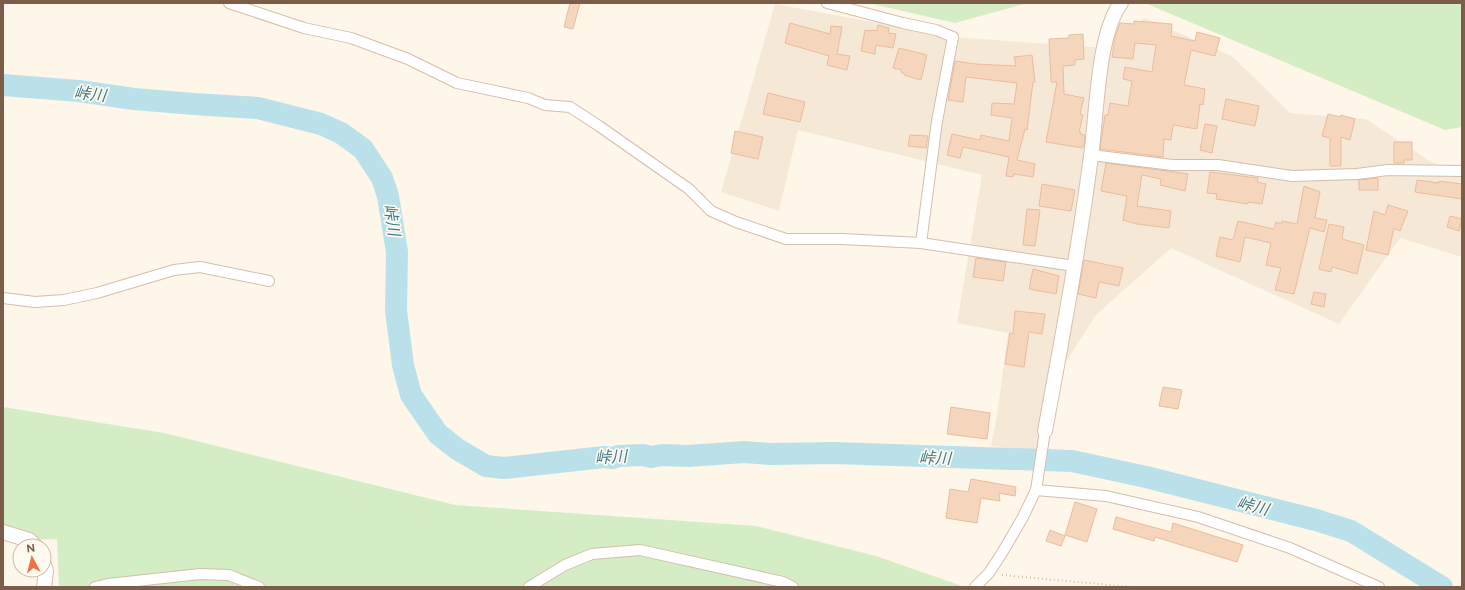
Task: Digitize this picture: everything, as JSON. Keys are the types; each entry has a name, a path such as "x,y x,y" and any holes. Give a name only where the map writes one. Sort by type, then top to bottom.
{"street":[{"path":"229,3 304,28 351,38 408,59 457,83 528,98 545,105 570,107 600,126 689,189 711,211 736,222 786,239 842,239 921,243 1074,266"},
{"path":"827,3 936,30 953,38 938,121 921,243"},
{"path":"975,587 989,573 1002,553 1023,517 1036,490 1074,266 1091,155 1104,48 1114,12 1121,3"},
{"path":"1091,155 1172,165 1218,165 1292,176 1357,174 1388,170 1462,171"},
{"path":"3,298 35,302 64,300 97,294 174,270 200,267 269,281"},
{"path":"1036,490 1106,496 1198,517 1290,548 1379,587"},
{"path":"3,532 22,538"},
{"path":"529,587 566,565 592,554 640,550 783,582 794,587"},
{"path":"95,587 108,584 200,574 229,575 259,587"}],"path":[{"path":"989,573 1132,587"}],"shaded area":[{"path":"775,4 953,37 1103,48 1145,18 1232,56 1290,113 1366,119 1428,160 1462,176 1462,257 1400,238 1339,324 1171,248 1096,315 1055,379 1041,454 991,446 997,416 1008,333 957,323 982,175 798,130 779,211 721,192"}],"green space":[{"path":"868,3 1028,3 955,23"},
{"path":"1145,3 1462,3 1462,127 1445,130"},
{"path":"3,407 164,433 455,505 756,526 876,556 965,587 59,587 57,539 12,538 12,541 3,541"}],"building":[{"path":"570,3 580,3 573,29 564,27"},
{"path":"1134,21 1172,24 1171,36 1195,41 1197,32 1220,38 1215,56 1191,50 1184,85 1205,89 1203,105 1200,104 1197,129 1173,125 1171,140 1164,139 1163,157 1100,149 1105,115 1108,115 1110,103 1128,106 1132,81 1123,79 1125,67 1152,72 1156,45 1135,43 1133,59 1112,57 1115,37 1120,23 1134,24"},
{"path":"790,23 830,34 831,26 842,27 837,54 850,56 847,70 827,65 829,56 785,43"},
{"path":"878,25 889,28 888,33 896,34 893,48 876,45 875,54 861,51 865,30 877,31"},
{"path":"1083,34 1084,59 1075,60 1075,65 1063,66 1064,94 1084,98 1080,114 1083,115 1079,132 1081,132 1080,134 1085,135 1084,146 1082,146 1082,148 1046,142 1057,82 1051,82 1049,39 1069,38 1069,35"},
{"path":"899,48 927,55 921,80 904,75 904,73 901,72 902,70 893,68"},
{"path":"1032,55 1035,82 1033,82 1027,130 1025,129 1017,160 1035,164 1033,177 1014,174 1013,177 1006,176 1009,157 963,147 960,158 947,155 952,134 980,140 981,135 1009,141 1012,118 991,115 992,103 1014,104 1017,83 966,77 963,102 948,100 955,61 976,64 1016,66 1014,57"},
{"path":"768,93 805,102 800,122 763,114"},
{"path":"1226,99 1259,106 1255,126 1222,119"},
{"path":"1328,114 1341,117 1341,115 1355,119 1350,140 1341,137 1341,166 1330,166 1330,138 1322,136"},
{"path":"1205,124 1217,126 1212,153 1200,150"},
{"path":"735,131 763,137 758,159 731,153"},
{"path":"910,135 928,136 926,148 908,146"},
{"path":"1394,142 1412,142 1412,160 1404,160 1404,163 1394,163"},
{"path":"1106,163 1188,174 1185,191 1160,185 1161,179 1142,175 1137,206 1171,211 1169,228 1137,224 1123,220 1127,196 1101,191"},
{"path":"1210,172 1258,178 1257,182 1266,184 1262,204 1248,202 1248,204 1216,199 1217,194 1207,193"},
{"path":"1378,178 1378,190 1359,190 1359,180"},
{"path":"1417,180 1462,184 1462,199 1415,192"},
{"path":"1042,184 1075,190 1071,211 1039,206"},
{"path":"1304,186 1320,192 1315,218 1327,220 1324,232 1310,228 1294,294 1275,290 1281,268 1266,265 1271,243 1245,237 1240,262 1216,256 1220,237 1233,240 1238,221 1274,229 1276,222 1281,224 1282,221 1297,224"},
{"path":"1388,205 1408,211 1400,231 1394,228 1388,255 1366,250 1374,211 1385,215"},
{"path":"1027,209 1040,210 1035,246 1023,245"},
{"path":"1450,216 1462,219 1459,231 1447,227"},
{"path":"1329,224 1344,227 1342,239 1364,245 1357,274 1332,267 1331,272 1319,269"},
{"path":"976,258 1006,262 1003,281 973,277"},
{"path":"1084,260 1123,268 1119,286 1099,282 1096,298 1078,294"},
{"path":"1033,269 1059,276 1056,294 1029,289"},
{"path":"1314,292 1326,294 1324,307 1311,304"},
{"path":"1015,311 1045,314 1042,334 1029,332 1024,367 1005,364 1010,333 1013,334"},
{"path":"1163,387 1182,390 1178,409 1159,406"},
{"path":"951,407 990,413 987,439 947,434"},
{"path":"971,479 1016,487 1015,496 999,493 1000,501 981,498 977,523 946,518 950,489 968,492"},
{"path":"1075,502 1097,509 1087,542 1065,535"},
{"path":"1116,517 1171,532 1173,523 1243,545 1237,562 1155,537 1154,541 1113,529"},
{"path":"1050,530 1065,536 1061,546 1046,541"}],"waterway":[{"name":"峠川","path":"3,85 79,91 134,99 258,108 321,124 341,133 363,149 382,178 388,196 397,252 396,311 403,365 411,395 438,434 457,449 486,466 504,468 604,457 613,458 618,456 688,456 744,452 770,454 834,453 1072,461 1146,477 1316,520 1351,531 1442,587"}]}
